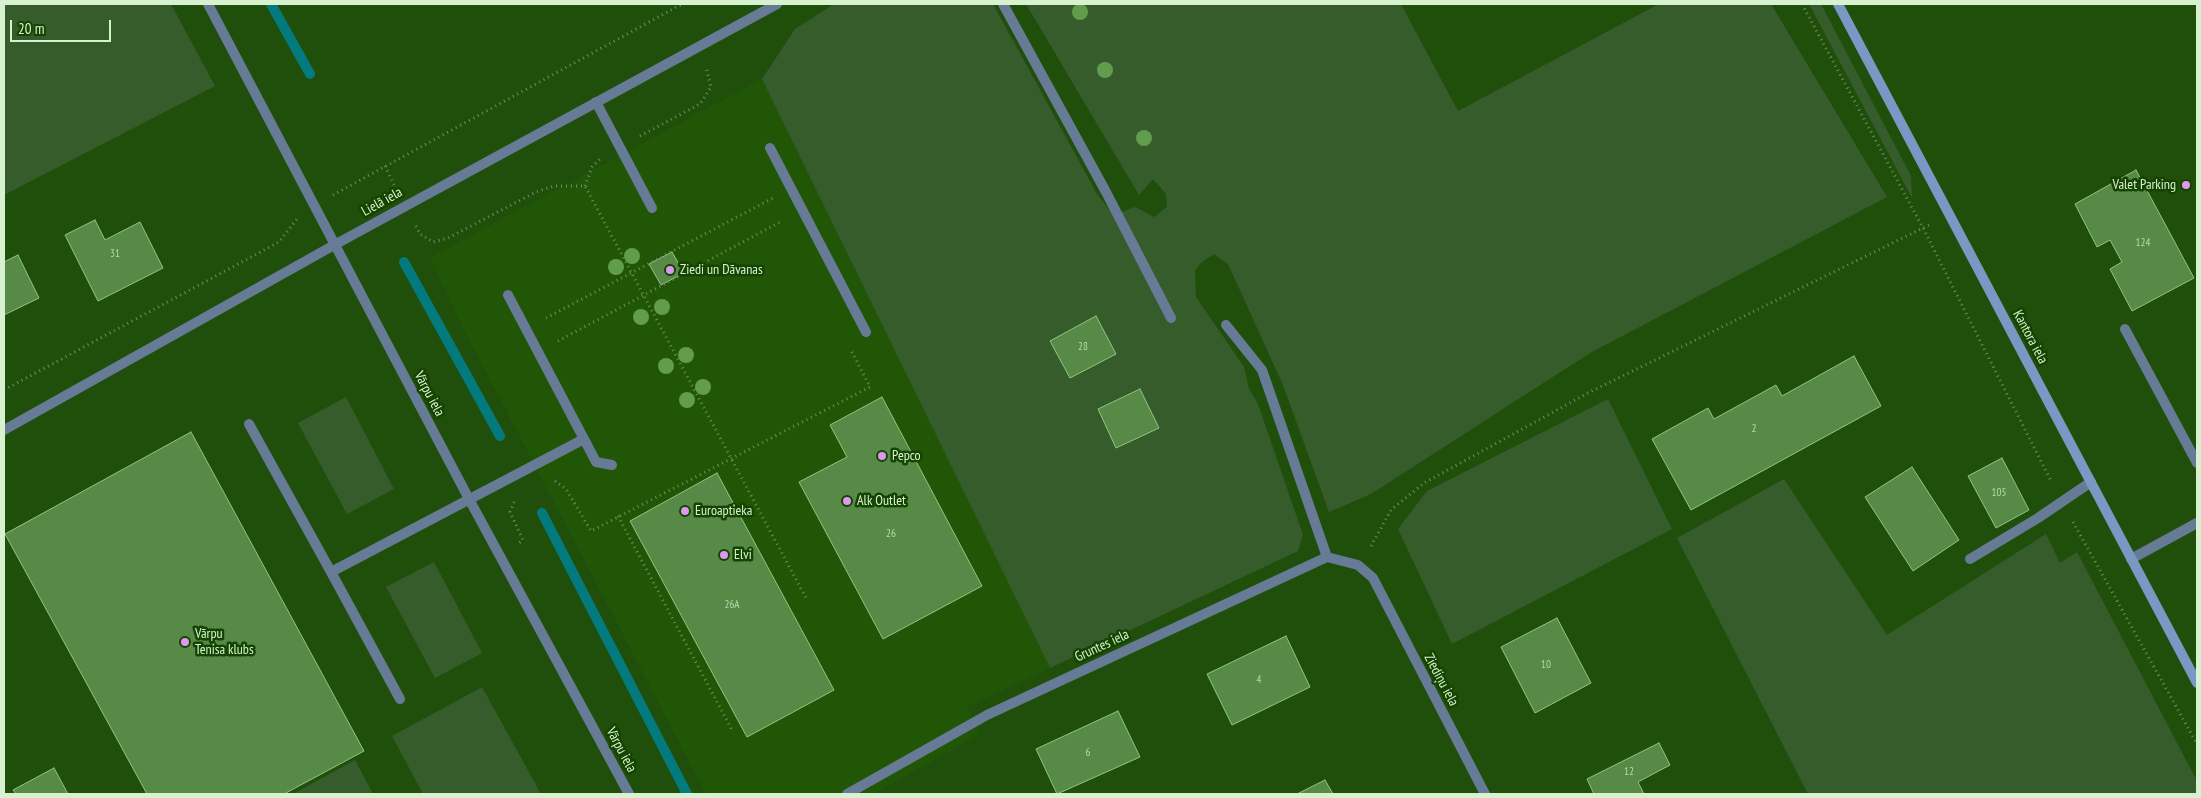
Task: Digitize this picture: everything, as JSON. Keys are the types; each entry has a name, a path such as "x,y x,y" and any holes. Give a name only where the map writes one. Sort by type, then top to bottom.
{"main road":[{"name":"Kantora iela","path":"1838,4 2197,684"}],"street":[{"name":"Vārpu iela","path":"208,4 469,499 630,794"},
{"name":"Lielā iela","path":"4,430 405,205 777,4"},
{"path":"1003,4 1106,192 1171,318"},
{"path":"596,102 652,208"},
{"path":"770,148 866,332"},
{"path":"508,296 596,462 612,465"},
{"path":"1226,325 1262,370 1327,557 1358,566"},
{"path":"2124,328 2197,463"},
{"path":"249,424 400,699"},
{"path":"331,572 584,439"},
{"path":"1970,559 2062,503 2091,482"},
{"path":"2131,560 2197,523"},
{"name":"Gruntes iela","path":"847,794 987,714 1327,557"},
{"name":"Ziediņu iela","path":"1358,566 1373,578 1486,794"}],"path":[{"path":"4,390 280,242 300,214 315,204 682,4"},
{"path":"1802,4 1923,228 2062,503 2197,744"},
{"path":"699,46 710,76 711,87 700,104 598,160 592,167 585,186 806,598"},
{"path":"385,166 420,234 433,242 448,238 536,192 554,186 585,186"},
{"path":"526,329 791,189"},
{"path":"538,352 802,211"},
{"path":"1358,566 1391,510 1424,483 1588,393 1950,214"},
{"path":"548,483 555,480 566,489 591,531 870,387 847,342"},
{"path":"502,558 523,540 510,512 515,500"},
{"path":"618,516 732,732"}],"shaded area":[{"path":"4,4 171,4 215,86 4,195"},
{"path":"834,4 993,4 1097,194 1114,215 1135,207 1154,217 1167,207 1166,194 1153,179 1139,195 1026,4 1401,4 1458,111 1659,4 1771,4 1887,197 1590,353 1371,494 1329,512 1283,385 1228,264 1214,254 1202,262 1195,270 1196,297 1244,367 1249,389 1258,404 1303,535 1298,551 1050,668 762,79 795,29"},
{"path":"1809,4 1821,4 1911,176 1912,198"},
{"path":"762,79 1050,668 967,707 980,734 874,794 706,794 461,324 430,258"},
{"path":"346,397 394,489 347,514 298,423"},
{"path":"1608,399 1672,529 1452,644 1398,529 1427,491"},
{"path":"1784,479 1887,635 2046,534 2060,563 2077,552 2197,781 2197,794 1808,794 1677,538"},
{"path":"434,562 482,653 435,678 386,587"},
{"path":"482,687 541,794 423,794 392,736"},
{"path":"355,760 373,794 293,794"}],"building":[{"path":"2136,170 2194,278 2132,311 2110,269 2122,262 2110,240 2097,247 2075,204"},
{"path":"95,220 105,240 140,222 163,268 98,301 65,235"},
{"path":"672,252 684,273 661,285 649,264"},
{"path":"18,255 39,298 4,315 4,262"},
{"path":"1096,316 1116,354 1070,378 1050,341"},
{"path":"1854,356 1881,406 1691,510 1652,439 1708,408 1714,419 1776,385 1782,396"},
{"path":"1140,389 1159,428 1116,448 1098,409"},
{"path":"882,397 982,586 883,639 799,482 847,457 830,425"},
{"name":"Vārpu Tenisa klubs","path":"191,432 364,751 284,794 147,794 5,534"},
{"path":"2002,458 2029,510 1996,528 1968,476"},
{"path":"1912,467 1959,540 1913,571 1865,497"},
{"path":"717,473 834,690 747,737 630,521"},
{"path":"1557,618 1591,683 1535,713 1501,647"},
{"path":"1286,636 1310,687 1232,725 1207,674"},
{"path":"1118,711 1140,757 1057,794 1036,749"},
{"path":"1659,743 1670,765 1638,782 1644,794 1594,794 1587,779"},
{"path":"54,768 68,794 16,794 13,790"},
{"path":"1325,780 1333,794 1297,794"}],"waterway":[{"path":"271,4 310,74"},
{"path":"404,262 500,436"},
{"path":"542,513 687,794"}],"place":[{"name":"Valet Parking","path":"2186,185"},
{"name":"Ziedi un Dāvanas","path":"670,270"},
{"name":"Pepco","path":"882,456"},
{"name":"Alk Outlet","path":"847,501"},
{"name":"Euroaptieka","path":"685,511"},
{"name":"Elvi","path":"724,555"},
{"name":"Vārpu Tenisa klubs","path":"185,642"}]}
